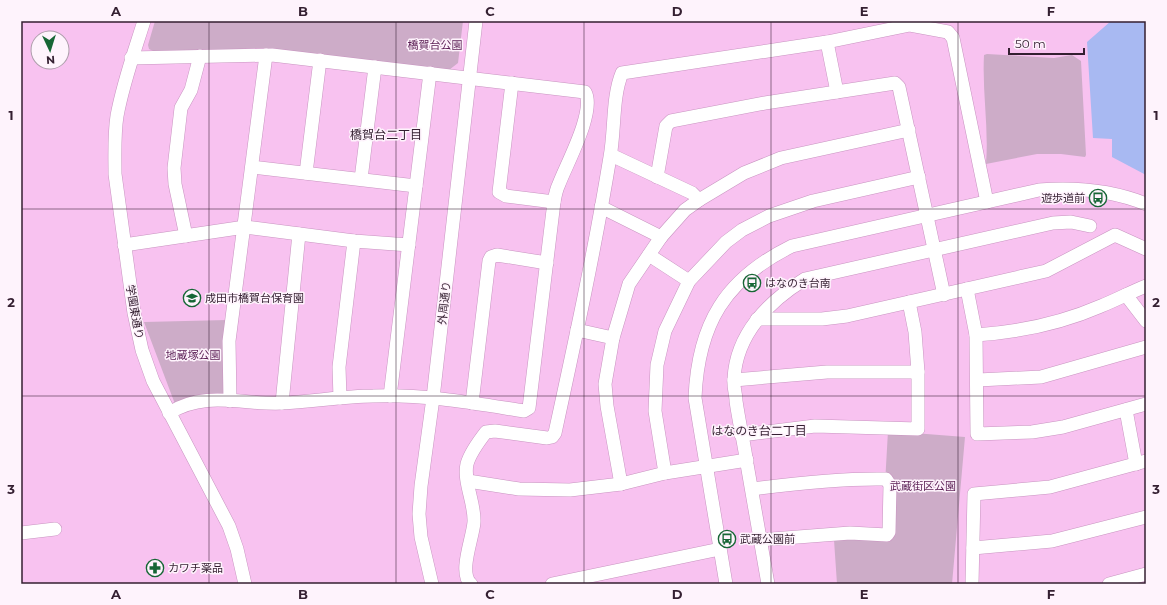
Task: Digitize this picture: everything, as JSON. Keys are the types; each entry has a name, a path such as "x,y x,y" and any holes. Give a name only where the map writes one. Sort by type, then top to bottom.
{"street":[{"name":"学園東通り","path":"144,21 131,58 117,117 115,152 115,174 134,313 142,350 153,381 229,526 237,549 245,584"},
{"name":"外周通り","path":"432,584 424,556 419,514 421,486 433,398 476,21"},
{"path":"471,584 467,581 465,572 474,523 467,464 486,432 495,430 547,438 552,437 555,433 577,330 611,155 614,117 621,76 624,72 827,42 910,26 948,32 953,38 987,202"},
{"path":"827,42 836,92"},
{"path":"131,58 266,55 320,60 585,92 587,96 586,114 576,149 559,184 554,202 529,408 524,411 433,398 390,396 255,404 204,400 169,414"},
{"path":"230,401 229,341 235,287 245,227 266,55"},
{"path":"186,236 175,184 174,168 181,108 191,90 200,56"},
{"path":"306,174 320,60"},
{"path":"361,179 375,67"},
{"path":"390,396 430,73"},
{"path":"657,177 666,126 671,121 765,103 892,82 897,84 909,130 944,295"},
{"path":"512,83 500,192 506,196 554,202"},
{"path":"621,484 607,406 605,384 613,338 629,284 673,221 699,200 727,182 762,164 781,158 909,130"},
{"path":"611,155 692,193 699,200"},
{"path":"252,167 416,186"},
{"path":"665,473 655,411 657,365 665,331 689,281 726,242 742,230 769,216 813,201 919,177"},
{"path":"726,584 695,398 696,371 700,348 712,319 726,296 751,271 774,255 792,246 1039,190 1065,188 1104,192 1131,198 1146,204"},
{"path":"601,206 661,237"},
{"path":"768,584 747,460 741,435 734,380 738,358 746,337 757,319 770,304 787,290 805,279 1053,223 1082,223 1090,226"},
{"path":"124,245 245,227 354,241 408,245"},
{"path":"282,403 299,234"},
{"path":"757,319 828,318 847,316 944,295 1046,271 1115,235 1146,249"},
{"path":"340,398 339,367 354,241"},
{"path":"472,403 489,261 491,257 497,255 547,263"},
{"path":"649,255 689,281"},
{"path":"976,335 1004,333 1071,317 1101,306 1146,286"},
{"path":"967,289 976,335 978,380 977,434 1032,432 1063,427 1146,404"},
{"path":"1126,294 1146,321"},
{"path":"741,435 803,427 841,426 918,429 918,372 915,332 909,302"},
{"path":"577,330 613,338"},
{"path":"978,380 1041,377 1146,347"},
{"path":"734,380 827,372 918,372"},
{"path":"972,584 974,494 1050,487 1141,462 1126,410"},
{"path":"468,481 519,489 570,490 621,484 665,473 747,460"},
{"path":"752,489 817,480 856,478 886,479 890,485 890,525 888,535 850,533 760,540"},
{"path":"973,548 1052,541 1146,517"},
{"path":"21,533 55,529"},
{"path":"552,584 720,549"},
{"path":"1109,584 1146,574"}],"green space":[{"name":"橋賀台公園","path":"155,21 463,21 458,63 449,70 283,52 268,48 155,52 149,49 148,45"},
{"path":"984,55 1054,58 1072,55 1081,61 1085,157 1061,154 1037,154 986,164 987,137"},
{"name":"地蔵塚公園","path":"227,320 226,395 197,395 175,404 144,322"},
{"name":"武蔵街区公園","path":"888,431 965,437 952,584 837,584 834,540 882,537"}],"water":[{"path":"1111,21 1146,21 1146,175 1112,157 1112,139 1093,138 1087,42"}],"place":[{"name":"遊歩道前","path":"1098,198"},
{"name":"はなのき台南","path":"752,283"},
{"name":"成田市橋賀台保育園","path":"192,298"},
{"name":"武蔵公園前","path":"727,539"},
{"name":"カワチ薬品","path":"155,568"}],"district":[{"name":"橋賀台二丁目","path":"386,134"},
{"name":"はなのき台二丁目","path":"759,430"}]}
